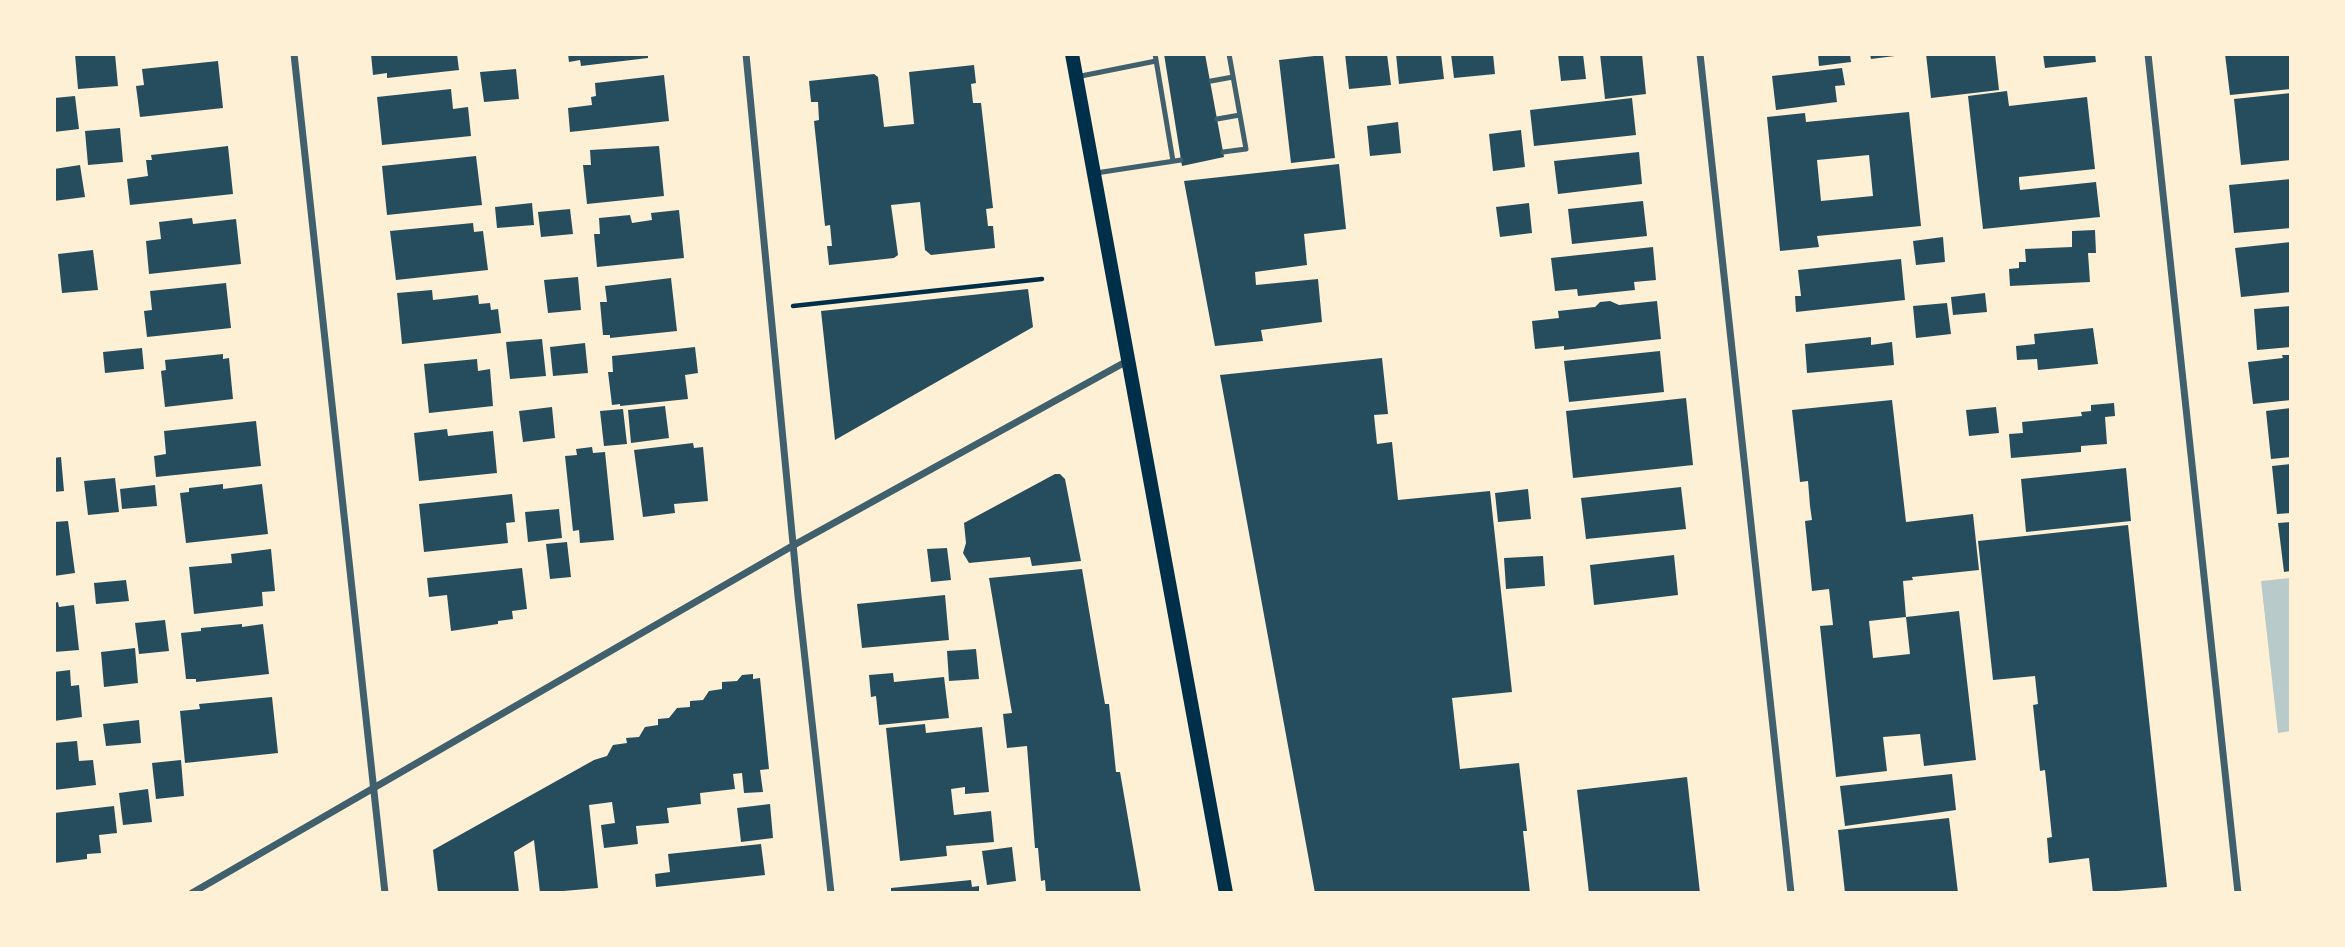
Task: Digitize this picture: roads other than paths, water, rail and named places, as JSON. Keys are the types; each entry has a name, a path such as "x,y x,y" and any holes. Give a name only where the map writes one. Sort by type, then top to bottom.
{"main road":[{"path":"1072,54 1226,893"}],"street":[{"path":"294,54 385,893"},
{"path":"746,54 831,893"},
{"path":"1700,54 1791,893"},
{"path":"2148,54 2238,893"},
{"path":"192,893 794,545 1129,359"}],"lane":[{"path":"1223,152 1246,149 1229,54"},
{"path":"1076,77 1155,58 1173,161"},
{"path":"1210,81 1233,77"},
{"path":"1160,90 1169,88"},
{"path":"1217,119 1240,115"},
{"path":"1167,127 1175,127"},
{"path":"1093,174 1181,160"}]}
